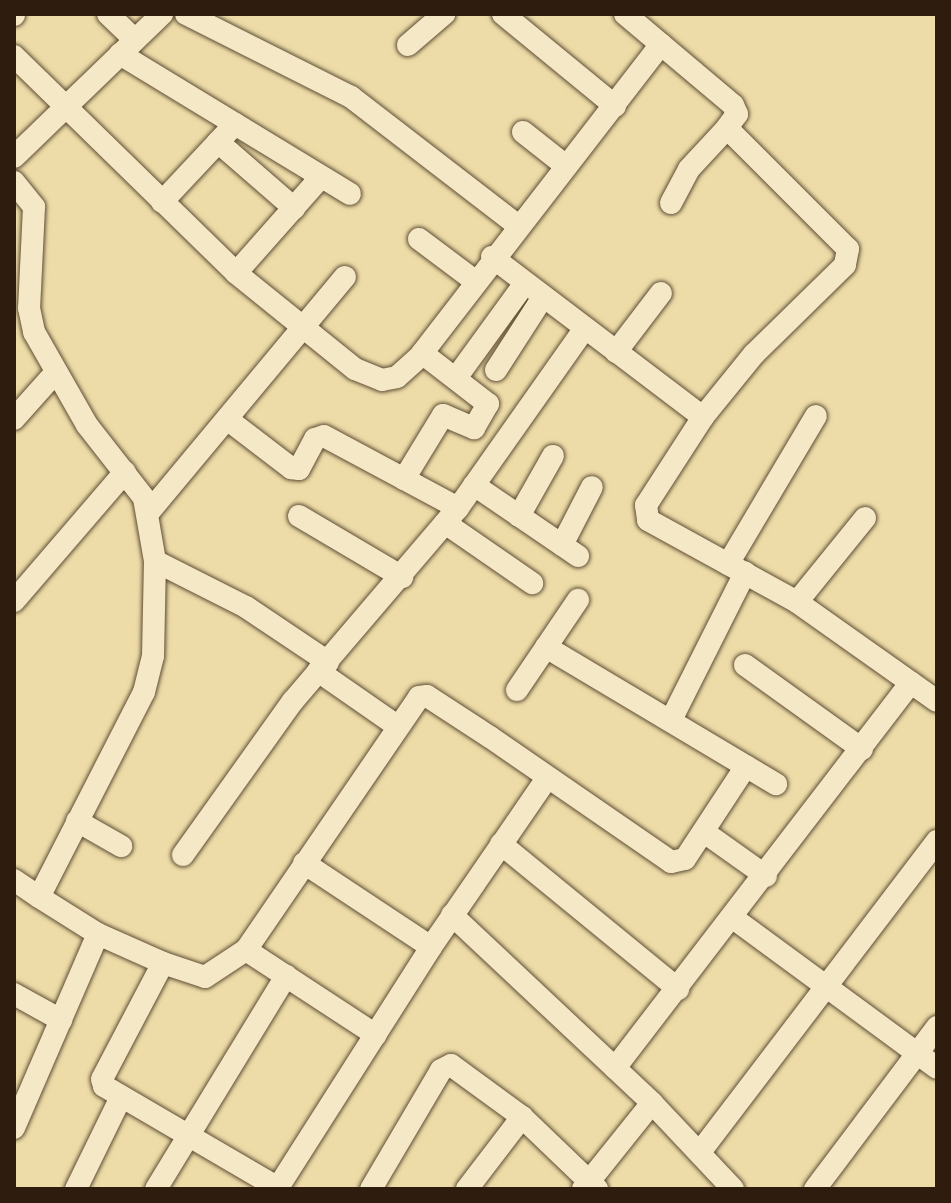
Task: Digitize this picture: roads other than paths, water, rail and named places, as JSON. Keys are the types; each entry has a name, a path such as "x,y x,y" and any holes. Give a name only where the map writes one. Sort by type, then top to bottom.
{"street":[{"path":"108,14 128,47 235,124 350,194"},
{"path":"14,157 162,14"},
{"path":"186,14 351,97 517,225"},
{"path":"408,45 444,14"},
{"path":"503,14 615,106"},
{"path":"625,14 733,105 737,114 689,169 671,203"},
{"path":"14,56 236,273 355,369 382,380 409,369 492,257 615,106 661,44"},
{"path":"162,202 235,124"},
{"path":"727,128 845,243 850,257 754,354 703,417 646,505 644,515 797,602 937,701"},
{"path":"523,132 566,166"},
{"path":"218,142 294,208"},
{"path":"236,273 321,177"},
{"path":"14,182 34,207 29,308 39,344 97,440 125,472 149,512 155,561 153,656 144,692 39,897"},
{"path":"419,239 475,281"},
{"path":"492,257 703,417"},
{"path":"149,512 299,326 345,277"},
{"path":"496,370 534,290"},
{"path":"456,378 534,290"},
{"path":"616,352 661,293"},
{"path":"183,855 323,667 402,577 474,485 585,328"},
{"path":"404,479 443,415 470,427 479,424 488,404 422,353"},
{"path":"17,410 56,372"},
{"path":"671,720 736,568 816,416"},
{"path":"227,419 295,470 320,436 404,479 532,583"},
{"path":"519,516 553,456"},
{"path":"14,601 125,472"},
{"path":"474,485 570,551 592,487"},
{"path":"299,516 402,577"},
{"path":"797,602 865,518"},
{"path":"155,561 246,607 397,726"},
{"path":"517,690 578,600"},
{"path":"546,647 776,784"},
{"path":"745,665 862,749"},
{"path":"615,1068 766,876 911,682"},
{"path":"14,880 98,934 163,963 205,977 246,950 416,700 427,696 671,862 685,859 746,766"},
{"path":"163,963 102,1079 104,1086 278,1189 431,947 547,778"},
{"path":"77,821 121,846"},
{"path":"704,832 766,876"},
{"path":"700,1152 937,841"},
{"path":"501,844 678,989"},
{"path":"304,863 431,947"},
{"path":"452,915 652,1103 733,1189"},
{"path":"733,918 937,1068"},
{"path":"16,1119 98,934"},
{"path":"246,950 376,1035"},
{"path":"156,1189 286,976"},
{"path":"14,994 61,1020"},
{"path":"815,1189 937,1027"},
{"path":"371,1189 446,1066 456,1067 522,1117 590,1187 652,1103"},
{"path":"76,1189 121,1097"},
{"path":"467,1189 522,1117"}]}
